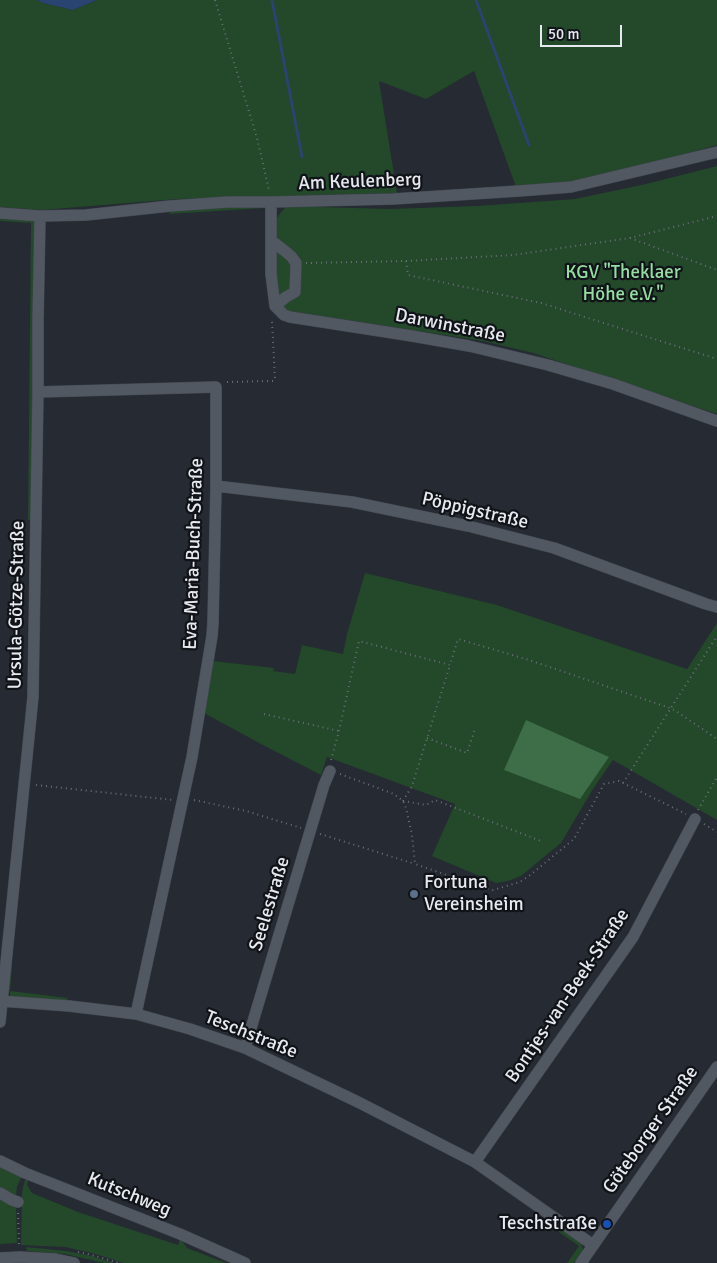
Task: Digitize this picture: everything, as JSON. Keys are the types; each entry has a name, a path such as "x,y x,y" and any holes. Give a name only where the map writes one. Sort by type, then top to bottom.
{"street":[{"name":"Am Keulenberg","path":"0,213 40,216 86,215 228,202 392,199 571,187 717,152"},
{"path":"272,202 271,274 277,308"},
{"name":"Ursula-Götze-Straße","path":"0,1022 33,697 40,216"},
{"path":"271,243 276,244 291,256 296,263 295,292 286,297 277,308"},
{"name":"Darwinstraße","path":"277,308 290,317 469,346 548,365 613,384 717,421"},
{"path":"38,392 216,387"},
{"name":"Eva-Maria-Buch-Straße","path":"136,1014 192,757 213,623 216,387"},
{"name":"Pöppigstraße","path":"216,486 352,502 468,526 554,548 717,607"},
{"name":"Seelestraße","path":"244,1048 330,771"},
{"name":"Bontjes-van-Beek-Straße","path":"475,1162 633,937 695,819"},
{"name":"Teschstraße","path":"1,1001 69,1006 136,1014 190,1029 244,1048 358,1102 475,1162 593,1245"},
{"name":"Göteborger Straße","path":"581,1263 717,1067"},
{"name":"Kutschweg","path":"0,1162 180,1234 245,1263"},
{"path":"0,1192 18,1202"},
{"path":"0,1258 20,1251 74,1263"}],"path":[{"path":"216,0 257,138 272,202"},
{"path":"296,263 406,261 513,255 630,238 717,216"},
{"path":"630,238 717,270"},
{"path":"406,261 408,275 541,303 717,359"},
{"path":"216,387 220,383 225,382 273,381 275,379 272,320 277,308"},
{"path":"623,783 717,636"},
{"path":"403,801 412,786 458,639 529,660 670,708 717,738"},
{"path":"450,665 359,641 330,763 330,771 394,794 403,801 426,805 435,800 541,840"},
{"path":"264,714 339,731"},
{"path":"427,738 467,753 475,729"},
{"path":"695,819 698,809 717,777"},
{"path":"24,784 183,799 246,811 493,890 520,882 574,839 604,784 619,781 717,832"},
{"path":"403,801 412,835 415,864"},
{"path":"18,1202 20,1251"}],"green space":[{"path":"0,0 37,0 73,10 97,0 717,0 717,145 570,182 516,187 474,71 426,99 379,81 397,193 178,199 42,210 0,207"},
{"name":"KGV \"Theklaer Höhe e.V.\"","path":"717,166 717,414 533,353 483,341 289,311 281,306 276,299 275,221 287,206 389,209 477,206 575,199"},
{"path":"265,206 265,208 169,214 170,210"},
{"path":"0,216 33,220 35,223 31,519 28,520 31,223 0,221"},
{"path":"365,573 497,605 687,669 717,623 717,820 613,760 593,789 561,843 521,876 496,883 432,856 455,804 327,757 321,775 204,713 213,661 274,668 273,671 295,674 302,645 343,654"},
{"path":"526,720 609,757 580,799 504,770"},
{"path":"9,965 12,966 10,991 7,989"},
{"path":"10,991 68,998 66,1001 10,996"},
{"path":"0,1166 22,1175 16,1195 13,1197 0,1188"},
{"path":"26,1176 29,1177 27,1185 32,1193 78,1212 178,1245 180,1238 187,1248 226,1263 124,1263 65,1247 21,1245 22,1192"},
{"path":"0,1195 16,1204 17,1243 0,1244"},
{"path":"558,1227 581,1243 582,1252 574,1263 567,1263 579,1246 556,1230"},
{"path":"26,1247 66,1251 114,1263 104,1263 65,1254 27,1251"}],"water":[{"path":"37,0 97,0 73,10"}],"waterway":[{"path":"272,0 302,157"},
{"path":"476,0 529,145"}],"place":[{"name":"Fortuna Vereinsheim","path":"414,894"},
{"name":"Teschstraße","path":"607,1224"}]}
